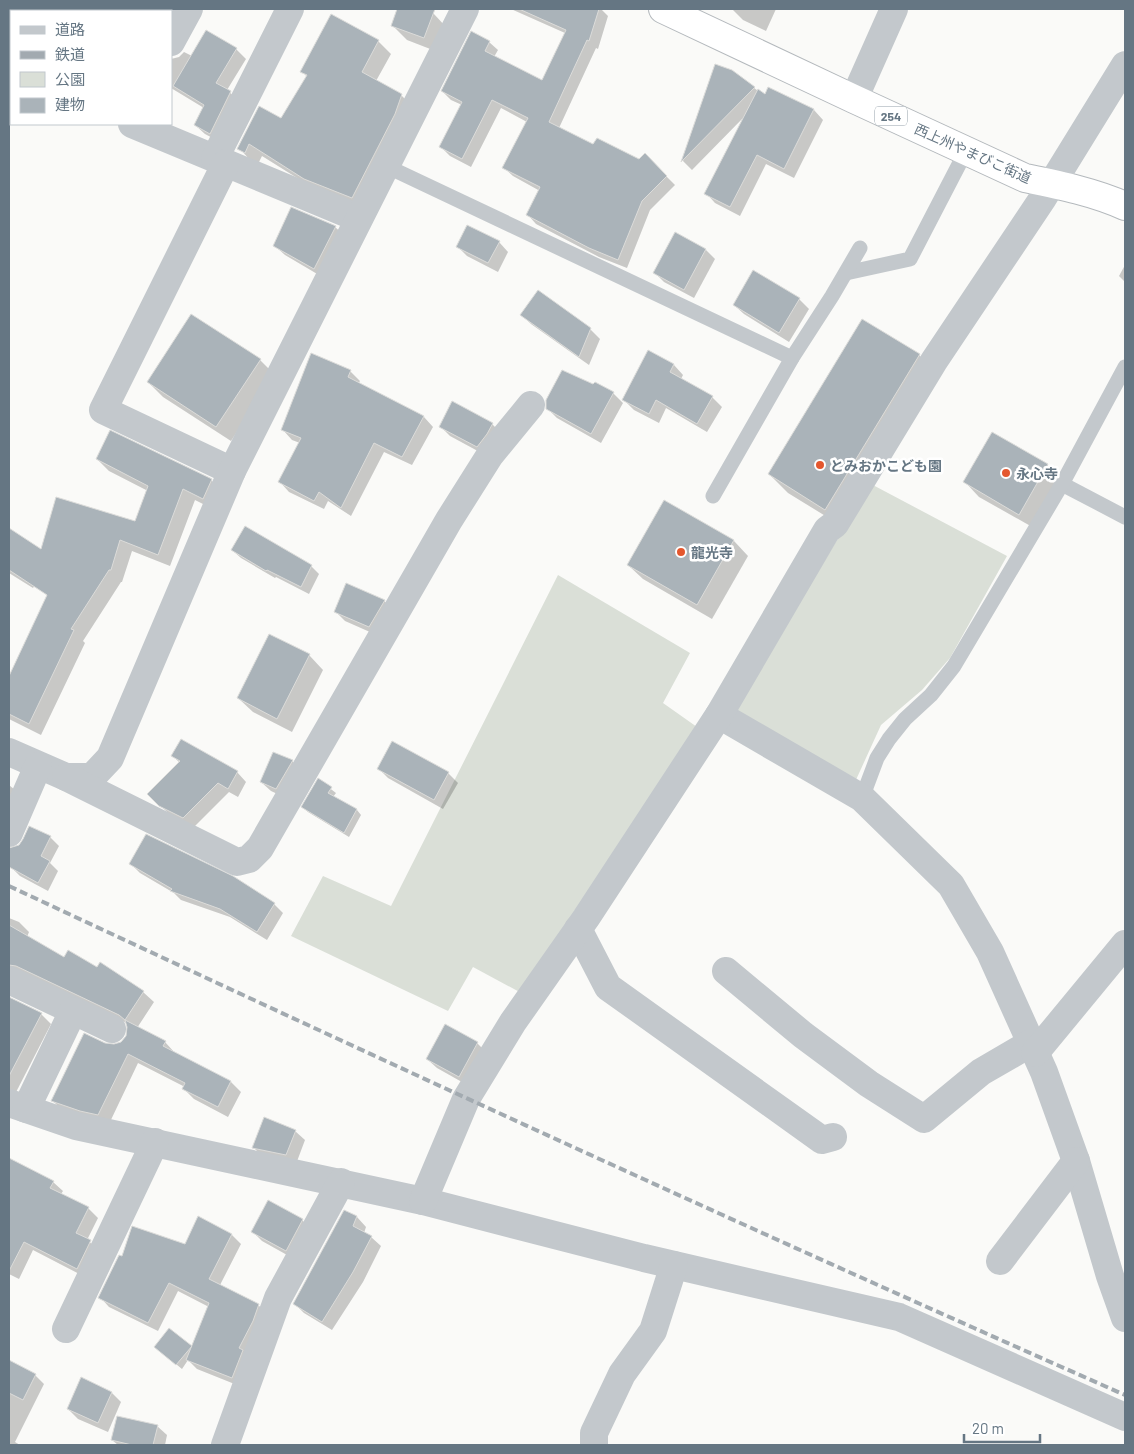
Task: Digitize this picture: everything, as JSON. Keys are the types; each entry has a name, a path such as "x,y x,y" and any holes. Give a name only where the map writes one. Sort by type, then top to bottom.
{"highway":[{"name":"西上州やまびこ街道","path":"663,9 1025,178 1052,183 1109,199 1125,206"}],"street":[{"path":"172,40 190,9"},
{"path":"232,471 103,410 290,9"},
{"path":"66,777 92,777 110,758 232,471 465,9"},
{"path":"854,99 894,9"},
{"path":"423,1200 466,1099 513,1022 578,929 719,715 827,530 836,524 934,361 1052,183 1125,65"},
{"path":"134,125 358,218"},
{"path":"9,752 66,777 237,862 249,859 260,848 449,520 490,455 531,405"},
{"path":"719,715 862,798 951,885 990,952 1044,1072 1076,1161 1125,1318"},
{"path":"9,833 38,766"},
{"path":"578,929 608,987 822,1140 833,1137"},
{"path":"726,971 803,1035 862,1079 924,1119 980,1072 1033,1048 1125,944"},
{"path":"9,980 112,1029"},
{"path":"74,1010 18,1106 76,1126 423,1200 674,1265 899,1316 1125,1417"},
{"path":"66,1329 155,1142"},
{"path":"1000,1261 1076,1161"},
{"path":"225,1445 278,1298 340,1182"},
{"path":"594,1445 594,1433 622,1374 653,1331 674,1265"}],"lane":[{"path":"846,273 910,258 966,151"},
{"path":"386,166 792,358"},
{"path":"713,496 792,358 860,248"},
{"path":"862,798 877,758 889,739 905,719 931,695 954,666 1062,484 1125,367"},
{"path":"1062,484 1125,517"}],"green space":[{"path":"871,484 1007,556 950,658 922,690 881,725 855,782 734,710"},
{"path":"558,575 690,653 663,703 697,727 525,995 473,967 448,1011 291,936 323,876 391,906"}],"building":[{"path":"397,9 435,9 424,38 391,26"},
{"path":"519,9 599,9 589,41 587,40 549,122 593,144 597,138 639,159 645,153 667,176 642,201 618,260 589,248 526,215 540,187 502,168 528,118 492,100 462,159 439,147 462,102 441,91 471,31 490,41 485,51 542,80 566,30"},
{"path":"331,14 379,40 362,72 402,94 395,114 352,198 304,179 249,144 245,153 237,149 259,106 281,118 307,75 300,72"},
{"path":"206,30 237,48 216,83 231,91 210,134 194,125 204,105 173,86"},
{"path":"715,64 732,70 755,87 681,162"},
{"path":"768,87 814,109 784,169 757,155 730,207 704,194 758,89 765,94"},
{"path":"291,207 336,226 314,269 273,246"},
{"path":"467,225 500,241 488,263 456,247"},
{"path":"675,232 706,249 684,290 653,273"},
{"path":"753,270 800,298 779,333 733,305"},
{"path":"538,290 591,328 579,357 520,315"},
{"path":"191,314 261,359 216,427 147,382"},
{"path":"862,319 920,354 825,510 768,474"},
{"path":"648,350 674,364 670,372 713,396 697,424 656,400 649,414 622,400"},
{"path":"311,353 351,370 348,377 424,416 402,457 374,443 341,508 319,492 314,501 278,482 301,438 281,430"},
{"path":"562,370 593,384 595,382 614,392 591,434 546,409 546,400"},
{"path":"452,401 493,423 477,447 439,427"},
{"path":"110,430 212,479 203,499 183,489 158,555 120,540 111,570 109,570 71,629 74,630 29,724 9,714 9,676 47,595 9,570 9,528 41,549 56,497 135,521 148,486 96,459"},
{"name":"永心寺","path":"992,432 1048,464 1019,515 963,482"},
{"name":"龍光寺","path":"664,500 734,540 697,605 627,565"},
{"path":"245,526 312,565 301,587 266,571 231,550"},
{"path":"346,583 385,600 369,627 334,612"},
{"path":"269,634 310,654 277,719 237,698"},
{"path":"181,739 238,771 228,789 218,783 183,818 159,806 147,794 180,761 171,756"},
{"path":"392,741 449,772 434,800 377,769"},
{"path":"273,752 293,760 276,789 260,782"},
{"path":"318,778 332,787 328,793 357,809 344,833 301,807"},
{"path":"29,826 51,836 41,856 50,861 38,883 9,867 9,848 19,845"},
{"path":"146,834 233,876 275,903 257,932 220,909 170,891 172,889 129,864"},
{"path":"9,925 64,957 68,950 97,967 100,962 144,991 125,1020 119,1015 16,966 9,965"},
{"path":"9,997 42,1013 9,1076"},
{"path":"125,1020 166,1041 163,1046 231,1081 218,1107 182,1089 185,1083 128,1054 98,1115 51,1101 84,1033 105,1043 114,1044 121,1042 126,1036 127,1027"},
{"path":"445,1024 478,1042 459,1077 426,1059"},
{"path":"264,1117 296,1130 286,1155 252,1148"},
{"path":"9,1158 54,1181 50,1188 89,1207 76,1233 91,1240 77,1269 24,1242 9,1271"},
{"path":"268,1200 303,1219 286,1251 251,1232"},
{"path":"344,1210 357,1216 353,1226 372,1236 353,1272 322,1322 293,1304"},
{"path":"198,1216 232,1234 209,1279 259,1304 253,1321 239,1348 243,1350 232,1378 186,1360 209,1303 169,1283 148,1323 98,1298 119,1255 122,1256 132,1226 185,1244"},
{"path":"169,1328 192,1346 176,1365 154,1347"},
{"path":"9,1360 36,1374 23,1400 9,1393"},
{"path":"81,1377 112,1392 98,1423 67,1409"},
{"path":"117,1416 158,1425 153,1445 132,1445 111,1440"}],"railway":[{"path":"9,886 566,1144 1125,1395"}],"place":[{"name":"とみおかこども園","path":"820,465"},
{"name":"永心寺","path":"1006,473"},
{"name":"龍光寺","path":"681,552"}]}
